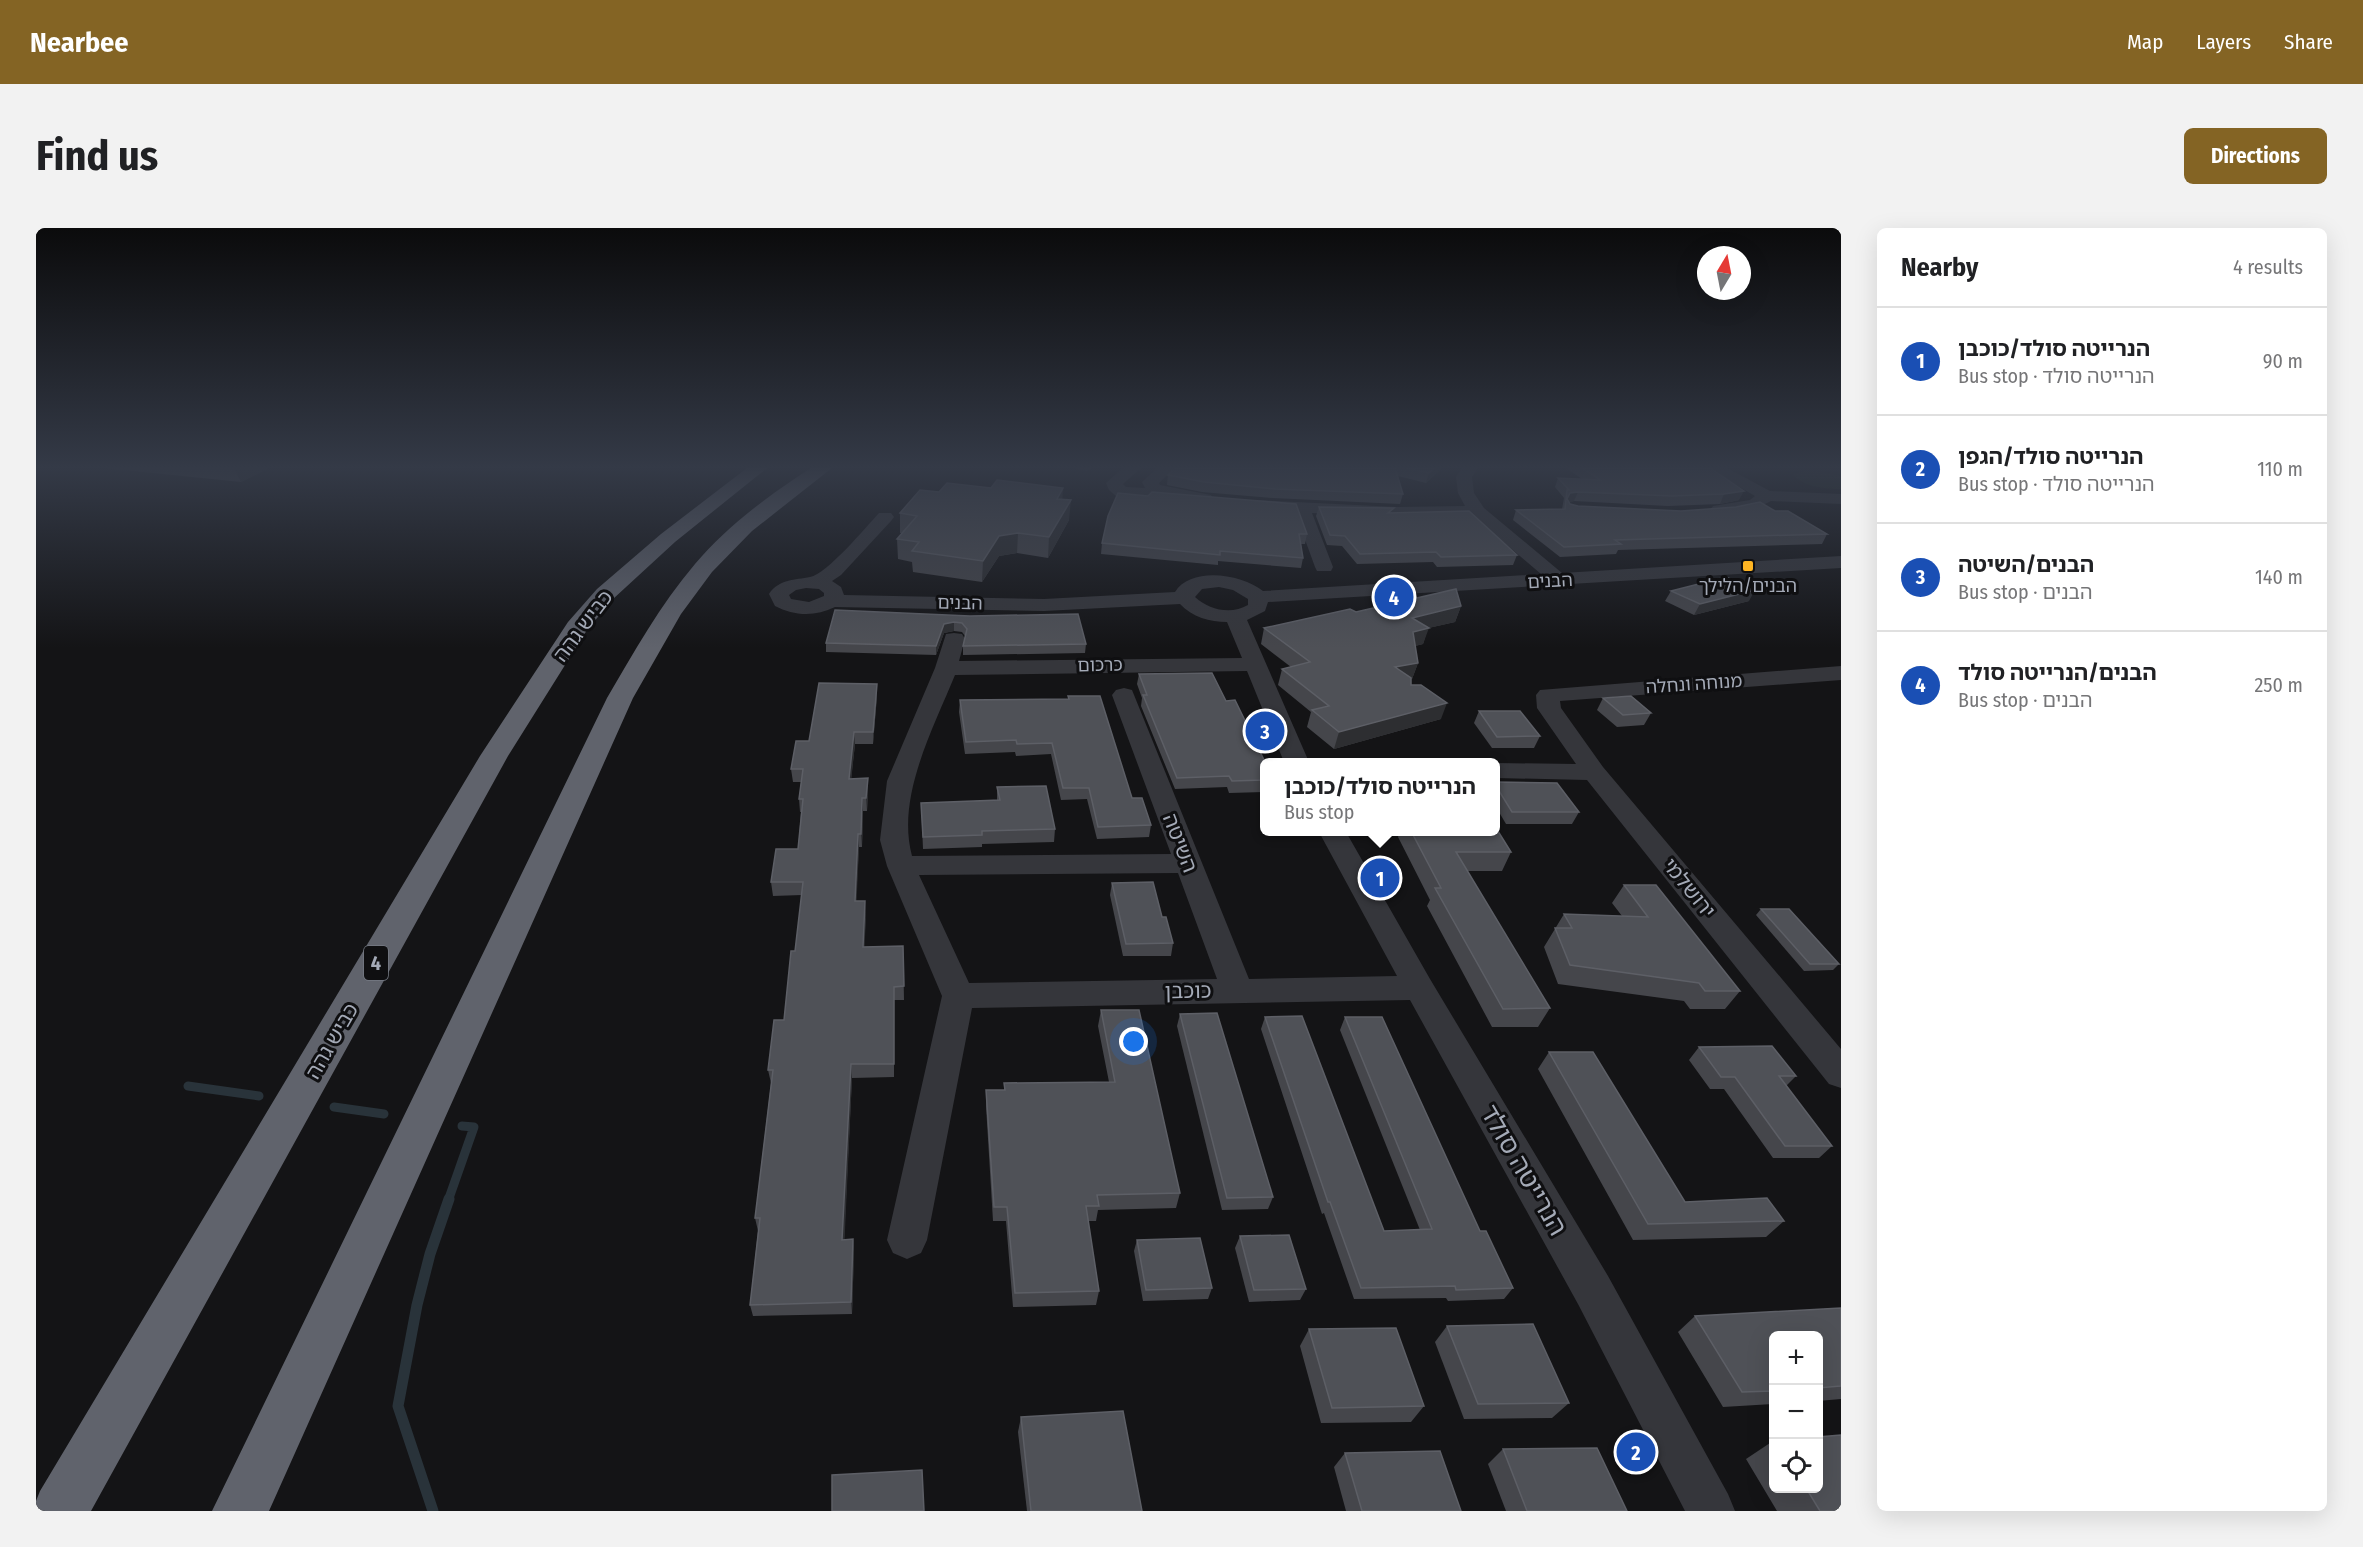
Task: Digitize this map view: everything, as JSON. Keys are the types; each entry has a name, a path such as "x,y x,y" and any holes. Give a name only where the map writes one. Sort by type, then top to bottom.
{"highway":[{"name":"כביש גהה","path":"60,1511 494,756 578,627 604,594 681,528"},
{"path":"240,1511 620,698 662,626 704,568 741,528"}],"street":[{"path":"816,582 830,587 832,596 815,607 796,608 782,602 779,598 779,594 789,586 816,582 834,571 875,528"},
{"path":"1309,528 1324,567"},
{"path":"1497,528 1559,580"},
{"name":"הבנים","path":"1258,597 1841,562"},
{"path":"1207,582 1243,586 1258,597 1260,602 1253,611 1235,616 1209,613 1189,604 1185,598 1185,592 1189,588 1207,582"},
{"name":"הבנים","path":"832,596 1044,605 1185,598"},
{"path":"1235,616 1294,758"},
{"path":"907,1240 958,996 901,866 894,840 900,781 946,668 954,639"},
{"name":"כרכום","path":"946,668 1255,664"},
{"name":"מנוחה ונחלה","path":"1548,695 1841,673"},
{"name":"השיטה","path":"1124,695 1237,990"},
{"name":"ירושלמי","path":"1548,695 1549,708 1594,772 1841,1074"},
{"path":"1500,771 1594,772"},
{"name":"הנרייטה סולד","path":"1336,836 1419,988 1593,1290 1711,1511"},
{"path":"901,866 1188,863"},
{"name":"כוכבן","path":"958,996 1419,988"}],"building":[{"path":"907,528 1054,528 1049,537 1018,533 999,536 983,561 912,551 919,542 897,539"},
{"path":"1105,528 1305,528 1307,534 1299,534 1303,558 1220,551 1220,555 1102,543"},
{"path":"1327,528 1487,528 1517,555 1441,557 1436,552 1360,554 1345,536 1330,535"},
{"path":"1539,528 1817,528 1827,534 1615,540 1621,544 1564,547"},
{"path":"1726,577 1755,590 1700,604 1671,591"},
{"path":"1456,589 1461,606 1412,618 1429,628 1413,632 1418,663 1395,667 1411,678 1411,685 1421,685 1447,703 1339,732 1312,710 1329,706 1282,669 1310,662 1264,628 1350,609 1356,612"},
{"path":"835,610 970,616 1078,614 1086,644 963,646 967,629 962,623 954,622 944,624 936,646 826,643"},
{"path":"1212,673 1226,701 1235,700 1263,758 1260,758 1260,780 1232,781 1229,776 1177,778 1143,695 1147,695 1139,674"},
{"path":"819,683 877,684 873,732 854,732 849,779 868,778 866,798 862,798 861,834 858,834 855,901 865,901 863,947 903,946 904,986 894,987 894,1064 851,1064 842,1240 853,1239 851,1302 750,1305 760,1218 755,1218 773,1070 768,1070 774,1020 784,1020 791,951 795,951 803,882 771,882 776,849 798,849 803,799 799,799 803,769 791,769 796,741 809,741"},
{"path":"1068,696 1100,696 1132,798 1142,798 1151,825 1098,827 1089,788 1063,788 1052,743 1017,744 1016,740 966,742 960,700 1069,699"},
{"path":"1631,696 1651,713 1623,715 1603,698"},
{"path":"1479,711 1520,711 1540,736 1497,737"},
{"path":"1500,782 1557,783 1579,812 1512,812 1500,792"},
{"path":"1046,786 1055,829 982,831 982,835 923,837 921,803 1000,800 997,787"},
{"path":"1500,834 1511,852 1456,852 1550,1008 1503,1009 1435,888 1441,888 1414,836"},
{"path":"1153,882 1162,917 1166,917 1173,943 1126,944 1112,883"},
{"path":"1624,885 1656,885 1740,991 1705,991 1699,983 1570,965 1555,928 1572,928 1564,914 1648,917"},
{"path":"1761,909 1789,909 1839,964 1810,964"},
{"path":"1101,1010 1139,1010 1180,1193 1097,1195 1099,1206 1086,1206 1099,1291 1015,1293 1007,1207 994,1207 986,1090 1005,1090 1004,1083 1115,1082"},
{"path":"1217,1013 1273,1197 1227,1198 1180,1014"},
{"path":"1302,1016 1384,1231 1432,1229 1345,1017 1382,1017 1480,1231 1486,1231 1513,1288 1456,1290 1455,1286 1361,1288 1330,1202 1328,1202 1265,1017"},
{"path":"1772,1046 1796,1076 1779,1076 1832,1146 1785,1146 1735,1077 1721,1077 1699,1047"},
{"path":"1549,1052 1593,1052 1685,1202 1767,1198 1784,1221 1648,1224"},
{"path":"1289,1235 1306,1289 1254,1290 1240,1236"},
{"path":"1200,1238 1212,1288 1146,1290 1137,1240"},
{"path":"1841,1308 1841,1386 1823,1388 1823,1331 1769,1331 1769,1391 1742,1392 1695,1316"},
{"path":"1533,1324 1569,1403 1478,1404 1447,1326"},
{"path":"1396,1328 1424,1406 1332,1408 1309,1329"},
{"path":"1123,1411 1142,1511 1031,1511 1021,1417"},
{"path":"1841,1435 1841,1511 1820,1511 1809,1493 1823,1493 1823,1437"},
{"path":"1597,1448 1627,1511 1527,1511 1503,1449"},
{"path":"1440,1451 1461,1511 1362,1511 1345,1453"},
{"path":"922,1470 924,1511 832,1511 832,1475"}],"waterway":[{"path":"188,1086 259,1096"},
{"path":"334,1107 384,1114"},
{"path":"448,1201 474,1127 462,1126"},
{"path":"433,1511 398,1406 417,1305 430,1254 449,1199"}],"place":[{"name":"הבנים/הלילך","path":"1748,566"},
{"name":"הבנים/הנרייטה סולד","path":"1394,597"},
{"name":"הבנים/השיטה","path":"1265,731"},
{"name":"הנרייטה סולד/כוכבן","path":"1380,878"},
{"name":"הנרייטה סולד/הגפן","path":"1636,1452"}]}
